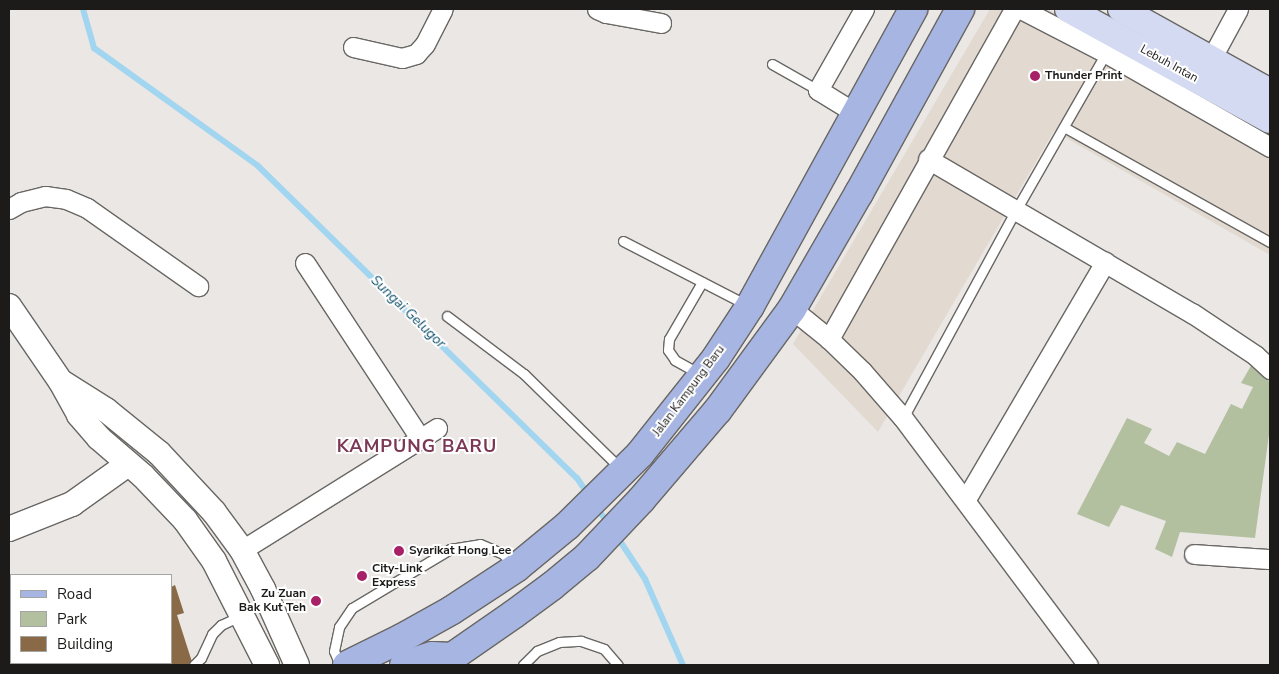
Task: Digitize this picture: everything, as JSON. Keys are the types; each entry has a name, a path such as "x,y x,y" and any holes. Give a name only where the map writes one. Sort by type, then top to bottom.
{"main road":[{"name":"Jalan Kampung Baru","path":"347,665 443,615 516,568 567,526 617,470 640,454 702,375 750,306 913,9"},
{"path":"404,665 432,656 444,661 552,586 587,557 641,500 718,410 792,309 859,193 960,9"},
{"name":"Lebuh Intan","path":"1068,9 1112,45 1270,120"},
{"name":"Lebuh Intan","path":"1121,9 1270,92"}],"street":[{"path":"353,47 402,58 416,54 425,44 443,9"},
{"path":"857,114 818,90 864,9"},
{"path":"829,339 928,159 1014,9"},
{"path":"1021,9 1112,45 1270,147"},
{"path":"1210,59 1238,9"},
{"path":"604,10 661,23"},
{"path":"928,159 1192,313 1255,355 1270,369"},
{"path":"9,209 21,202 45,196 66,199 87,208 198,286"},
{"path":"966,500 1105,262"},
{"path":"305,263 420,438"},
{"path":"9,306 61,382 79,415 99,438 185,520 214,561 267,665"},
{"path":"792,309 829,339 862,371 903,418 1088,665"},
{"path":"61,382 106,410 159,453 214,512 242,550 263,589 297,665"},
{"path":"242,550 437,428"},
{"path":"9,529 72,504 128,464"},
{"path":"1194,554 1270,559"}],"lane":[{"path":"903,418 1016,210 1112,45"},
{"path":"772,64 818,90"},
{"path":"1064,128 1270,242"},
{"path":"623,241 750,306"},
{"path":"702,282 669,339 668,350 675,360 702,375"},
{"path":"447,316 524,374 600,449 617,470"},
{"path":"340,665 334,651 339,627 352,608 450,549 480,544 503,554 516,568"},
{"path":"194,665 201,658 212,634 221,625 242,615"},
{"path":"523,665 538,651 558,642 582,641 604,650 618,665"}],"shaded area":[{"path":"990,9 1048,9 1270,137 1270,255 1054,131 878,432 793,344"}],"green space":[{"path":"1252,364 1266,373 1270,385 1270,427 1255,538 1180,532 1172,557 1155,549 1166,521 1121,505 1109,527 1077,514 1127,418 1152,429 1144,443 1169,456 1177,442 1205,454 1231,404 1242,409 1253,387 1241,383"}],"building":[{"path":"175,585 184,613 177,615 193,665 157,665 172,664 172,586"}],"waterway":[{"name":"Sungai Gelugor","path":"83,9 94,48 258,166 577,478 589,496"},
{"name":"Sungai Gelugor","path":"596,506 609,525"},
{"name":"Sungai Gelugor","path":"616,535 645,579 683,665"}],"place":[{"name":"Thunder Print","path":"1035,76"},
{"name":"Syarikat Hong Lee","path":"399,551"},
{"name":"City-Link Express","path":"362,576"},
{"name":"Zu Zuan Bak Kut Teh","path":"316,601"}],"district":[{"name":"KAMPUNG BARU","path":"417,446"}]}
